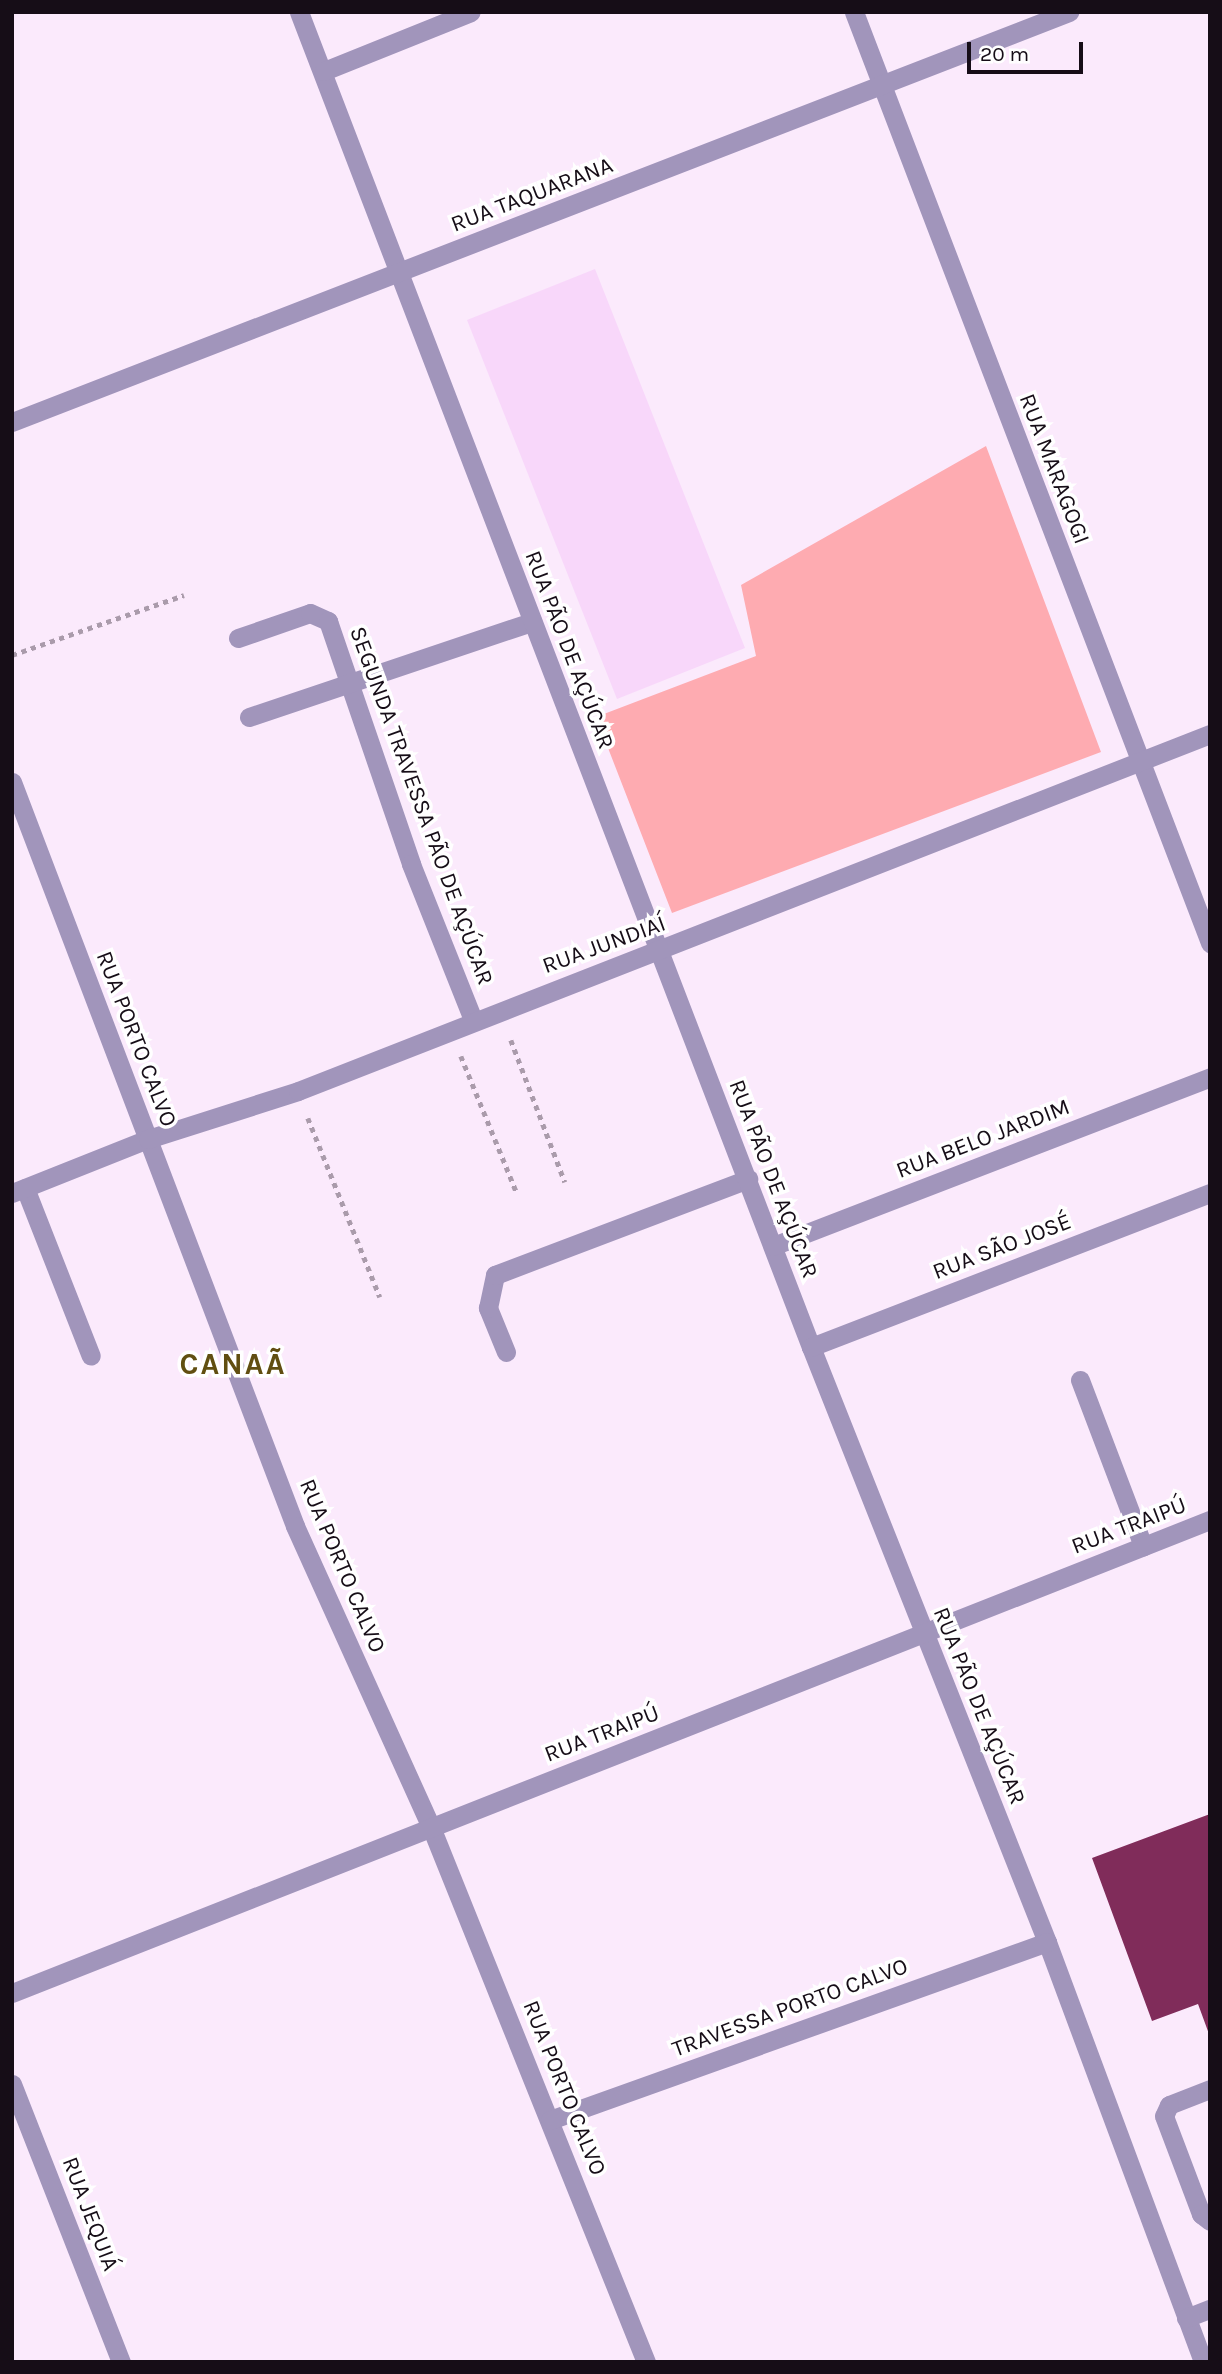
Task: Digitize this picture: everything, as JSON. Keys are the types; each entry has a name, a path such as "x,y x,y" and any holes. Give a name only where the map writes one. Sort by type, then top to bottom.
{"street":[{"name":"RUA PÃO DE AÇÚCAR","path":"299,12 324,71 532,622 811,1347 1047,1942 1203,2362"},
{"path":"324,71 471,12"},
{"name":"RUA MARAGOGI","path":"854,12 1210,943"},
{"name":"RUA TAQUARANA","path":"12,422 1069,12"},
{"name":"SEGUNDA TRAVESSA PÃO DE AÇÚCAR","path":"237,638 319,614 328,621 411,864 473,1020"},
{"path":"249,717 532,622"},
{"name":"RUA JUNDIAÍ","path":"19,1191 148,1139 298,1091 473,1020 660,951 1210,734"},
{"name":"RUA PORTO CALVO","path":"12,782 295,1526 431,1827 646,2362"},
{"name":"RUA BELO JARDIM","path":"773,1246 1210,1077"},
{"path":"506,1352 488,1308 495,1275 748,1180"},
{"path":"19,1191 91,1356"},
{"name":"RUA SÃO JOSÉ","path":"811,1347 1210,1193"},
{"path":"1080,1380 1143,1546"},
{"name":"RUA TRAIPÚ","path":"12,1993 1210,1520"},
{"name":"TRAVESSA PORTO CALVO","path":"550,2120 1047,1942"},
{"name":"RUA JEQUIÁ","path":"12,2084 121,2362"},
{"path":"1210,2089 1169,2105 1164,2116 1201,2214 1210,2221"},
{"path":"1186,2318 1210,2309"}],"path":[{"path":"12,655 184,595"},
{"path":"499,1010 565,1182"},
{"path":"449,1030 516,1191"},
{"path":"298,1091 380,1297"}],"shaded area":[{"path":"595,269 745,648 617,699 467,320"},
{"path":"986,446 1101,752 672,913 596,717 756,656 741,585"}],"building":[{"path":"1210,1814 1209,2034 1198,2004 1152,2021 1092,1858"}],"district":[{"name":"CANAÃ","path":"233,1364"}]}
